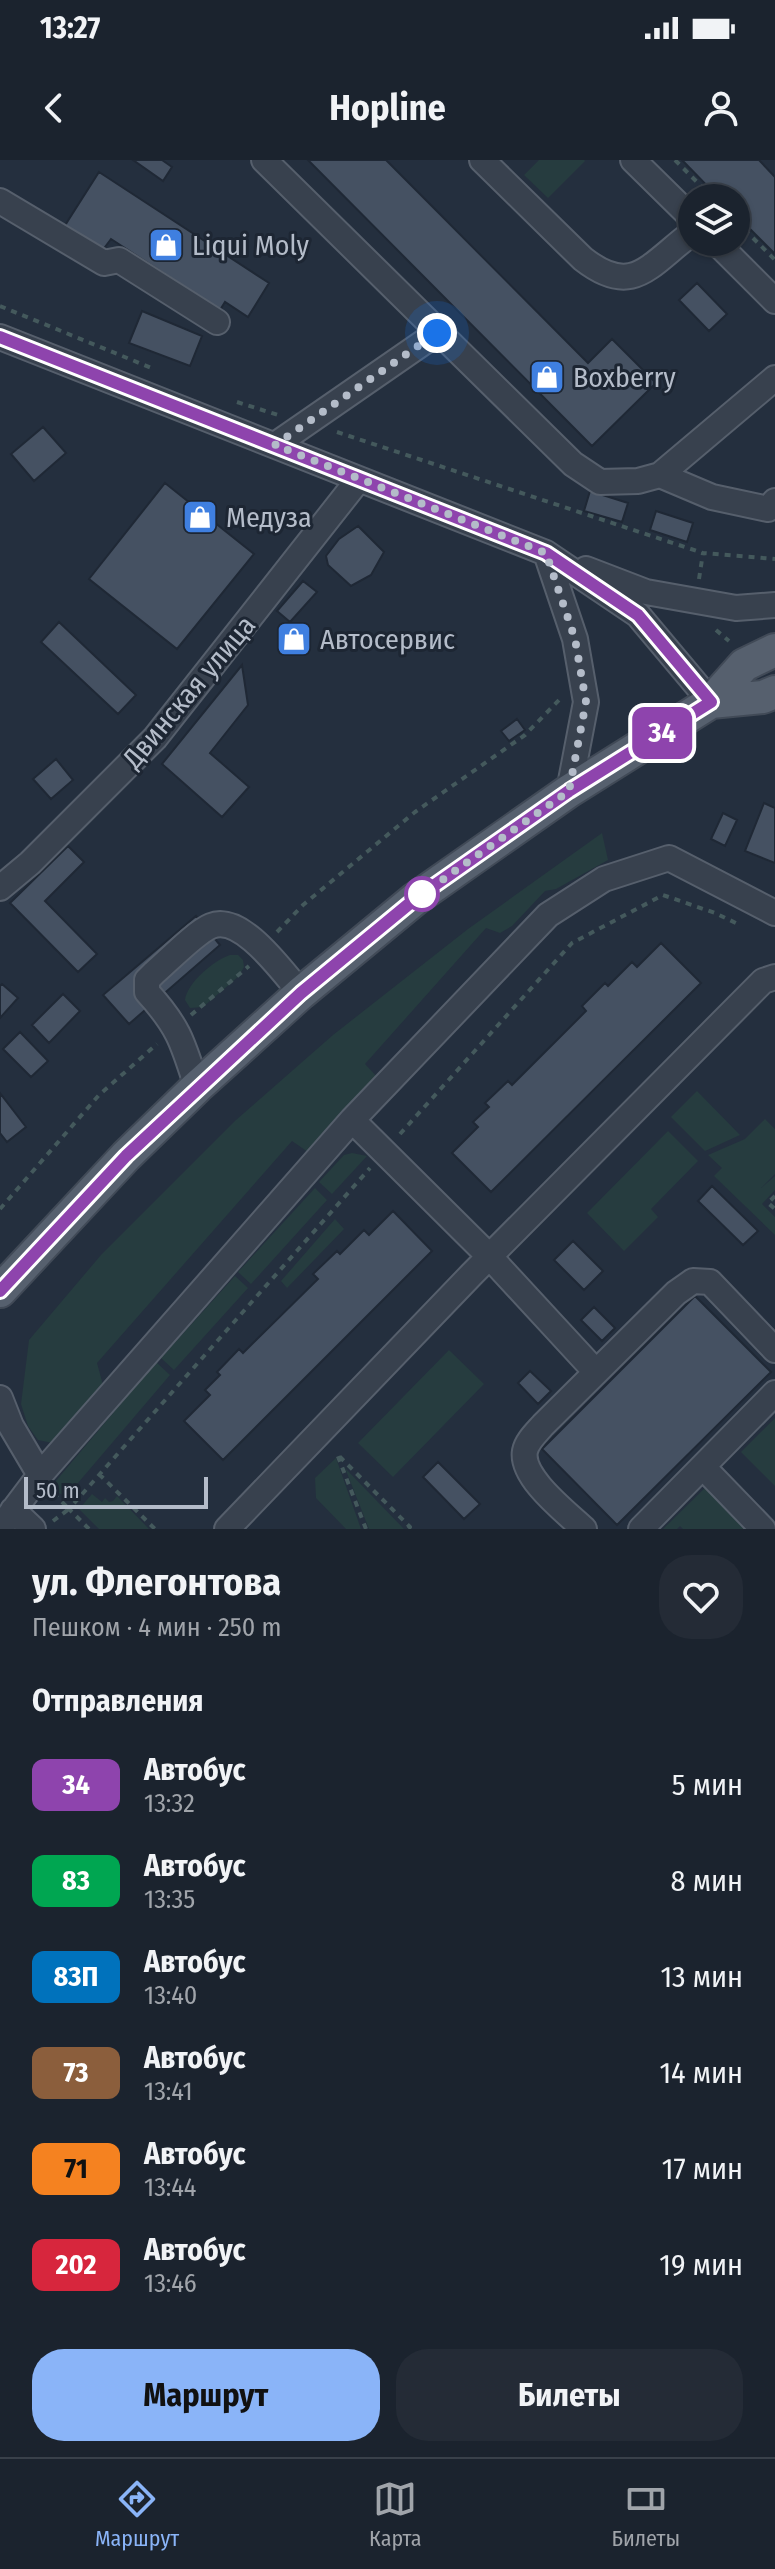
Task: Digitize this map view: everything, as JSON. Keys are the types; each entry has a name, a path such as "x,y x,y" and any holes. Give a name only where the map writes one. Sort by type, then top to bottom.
{"main road":[{"path":"0,1291 126,1156 301,993 415,899 569,791 711,702 744,665 775,650"},
{"path":"711,702 763,697 775,692"}],"street":[{"path":"264,160 573,464 600,482 638,481 660,475 775,378"},
{"path":"482,160 601,273 616,278 633,278 678,244"},
{"path":"633,160 678,204"},
{"path":"0,201 104,263 119,260 217,322"},
{"path":"730,256 775,301"},
{"path":"275,445 437,333"},
{"path":"5,346 275,445 646,592 736,608 775,605"},
{"path":"660,475 712,497 768,509 775,501"},
{"name":"Двинская улица","path":"0,888 30,863 155,738 359,479"},
{"path":"546,553 638,615 711,702"},
{"path":"546,553 575,639 586,702 569,791"},
{"path":"33,1529 7,1519 40,1475 352,1120 548,915 604,879 669,858 775,913"},
{"path":"197,1087 182,1041 170,1017 147,992 147,980 154,973 212,925 229,924 253,941 301,993"},
{"path":"227,1529 489,1256 763,981 775,977"},
{"path":"352,1120 489,1256 596,1372"},
{"path":"584,1529 535,1481 524,1463 525,1447 543,1425 676,1293 693,1281 710,1282 775,1350"},
{"path":"641,1529 775,1393"},
{"path":"0,1398 11,1426 40,1475"},
{"path":"703,1467 763,1529"}],"path":[{"path":"675,160 699,184"},
{"path":"750,235 775,260"},
{"path":"0,306 158,371"},
{"path":"229,400 703,553"},
{"path":"775,1196 768,1203 775,1209"},
{"path":"366,1529 337,1454 410,1527 408,1529"},
{"path":"99,1474 155,1529"}],"green space":[{"path":"539,160 585,161 548,198 524,175"},
{"path":"602,833 608,860 556,889 545,891 512,926 500,933 486,928 365,1064 379,1079 308,1152 292,1141 97,1363 103,1385 53,1443 38,1440 28,1426 21,1404 29,1340 101,1255 236,1120 333,1035 468,929"},
{"path":"230,955 238,955 243,960 244,967 239,976 203,1007 190,1008 185,1000 191,986 209,967"},
{"path":"697,1091 740,1135 705,1151 671,1117"},
{"path":"765,1119 775,1129 775,1174 761,1188 775,1176 775,1190 762,1204 775,1217 775,1235 714,1176 722,1168 708,1155 745,1139"},
{"path":"668,1131 698,1161 651,1209 658,1217 624,1251 587,1213"},
{"path":"344,1155 367,1156 332,1194 319,1182"},
{"path":"315,1188 327,1200 251,1284 238,1272"},
{"path":"335,1219 344,1229 287,1288 281,1281"},
{"path":"235,1276 248,1288 174,1370 161,1358"},
{"path":"449,1350 484,1384 393,1477 358,1443"},
{"path":"156,1362 170,1375 66,1497 50,1488"},
{"path":"775,1418 775,1486 741,1452"},
{"path":"336,1458 361,1529 346,1529 316,1498 315,1478"},
{"path":"345,1468 404,1529 369,1529"},
{"path":"710,1483 745,1524 744,1529 683,1529 680,1526 677,1529 663,1529"},
{"path":"92,1494 102,1502 105,1498 113,1501 117,1496 149,1529 99,1529 79,1509"}],"building":[{"path":"133,160 162,160 172,167 163,181"},
{"path":"308,160 386,160 588,363 612,339 656,383 592,446"},
{"path":"682,160 759,160 775,177 775,254 750,229 750,184 705,184"},
{"name":"Liqui Moly","path":"99,172 269,283 248,317 225,302 220,310 111,239 102,251 64,227"},
{"path":"697,283 727,314 709,331 679,300"},
{"path":"142,311 202,336 190,366 129,343"},
{"path":"43,427 66,453 34,481 11,454"},
{"path":"165,483 254,554 177,649 89,579"},
{"path":"590,491 628,503 622,522 584,511"},
{"path":"656,511 693,523 687,542 650,530"},
{"path":"358,526 384,552 371,575 351,586 328,565 326,556 339,539"},
{"path":"303,581 317,592 290,622 277,611"},
{"path":"59,622 136,695 118,714 41,642"},
{"path":"242,665 248,705 210,753 249,787 222,817 162,764"},
{"path":"517,719 525,730 509,741 501,731"},
{"path":"56,759 73,780 51,799 33,779"},
{"path":"764,803 775,808 775,863 745,851"},
{"path":"723,813 737,820 725,846 711,839"},
{"path":"68,846 84,862 45,901 97,954 78,972 10,903"},
{"path":"196,916 220,945 129,1024 103,995"},
{"path":"661,943 701,983 491,1192 452,1153 478,1127 473,1122 489,1107 485,1103 508,1081 512,1085 586,1011 582,1006 605,983 608,986 632,962 637,967"},
{"path":"2,984 18,998 0,1018 0,986"},
{"path":"63,994 80,1011 49,1043 32,1025"},
{"path":"20,1032 48,1061 31,1077 3,1049"},
{"path":"0,1093 26,1127 7,1142 0,1133"},
{"path":"712,1186 758,1231 743,1245 698,1201"},
{"path":"393,1211 432,1251 223,1460 184,1421 210,1395 205,1390 220,1375 217,1372 239,1349 243,1353 318,1279 313,1274 337,1251 340,1254 364,1230 369,1235"},
{"path":"573,1241 603,1271 584,1290 554,1260"},
{"path":"695,1296 771,1372 617,1525 542,1449"},
{"path":"594,1307 615,1328 602,1341 581,1320"},
{"path":"530,1371 551,1391 538,1404 518,1383"},
{"path":"438,1462 480,1504 464,1519 423,1477"}],"bus line":[{"name":"34","path":"0,337 546,553 638,615 711,702 569,791 415,899 301,993 126,1156 0,1291"}],"place":[{"name":"Liqui Moly","path":"166,245"},
{"name":"Boxberry","path":"547,377"},
{"name":"Медуза","path":"200,517"},
{"name":"Автосервис","path":"294,639"}],"route":[{"path":"422,894 415,899 569,791 586,702 575,639 546,553 275,445 437,333"}]}
